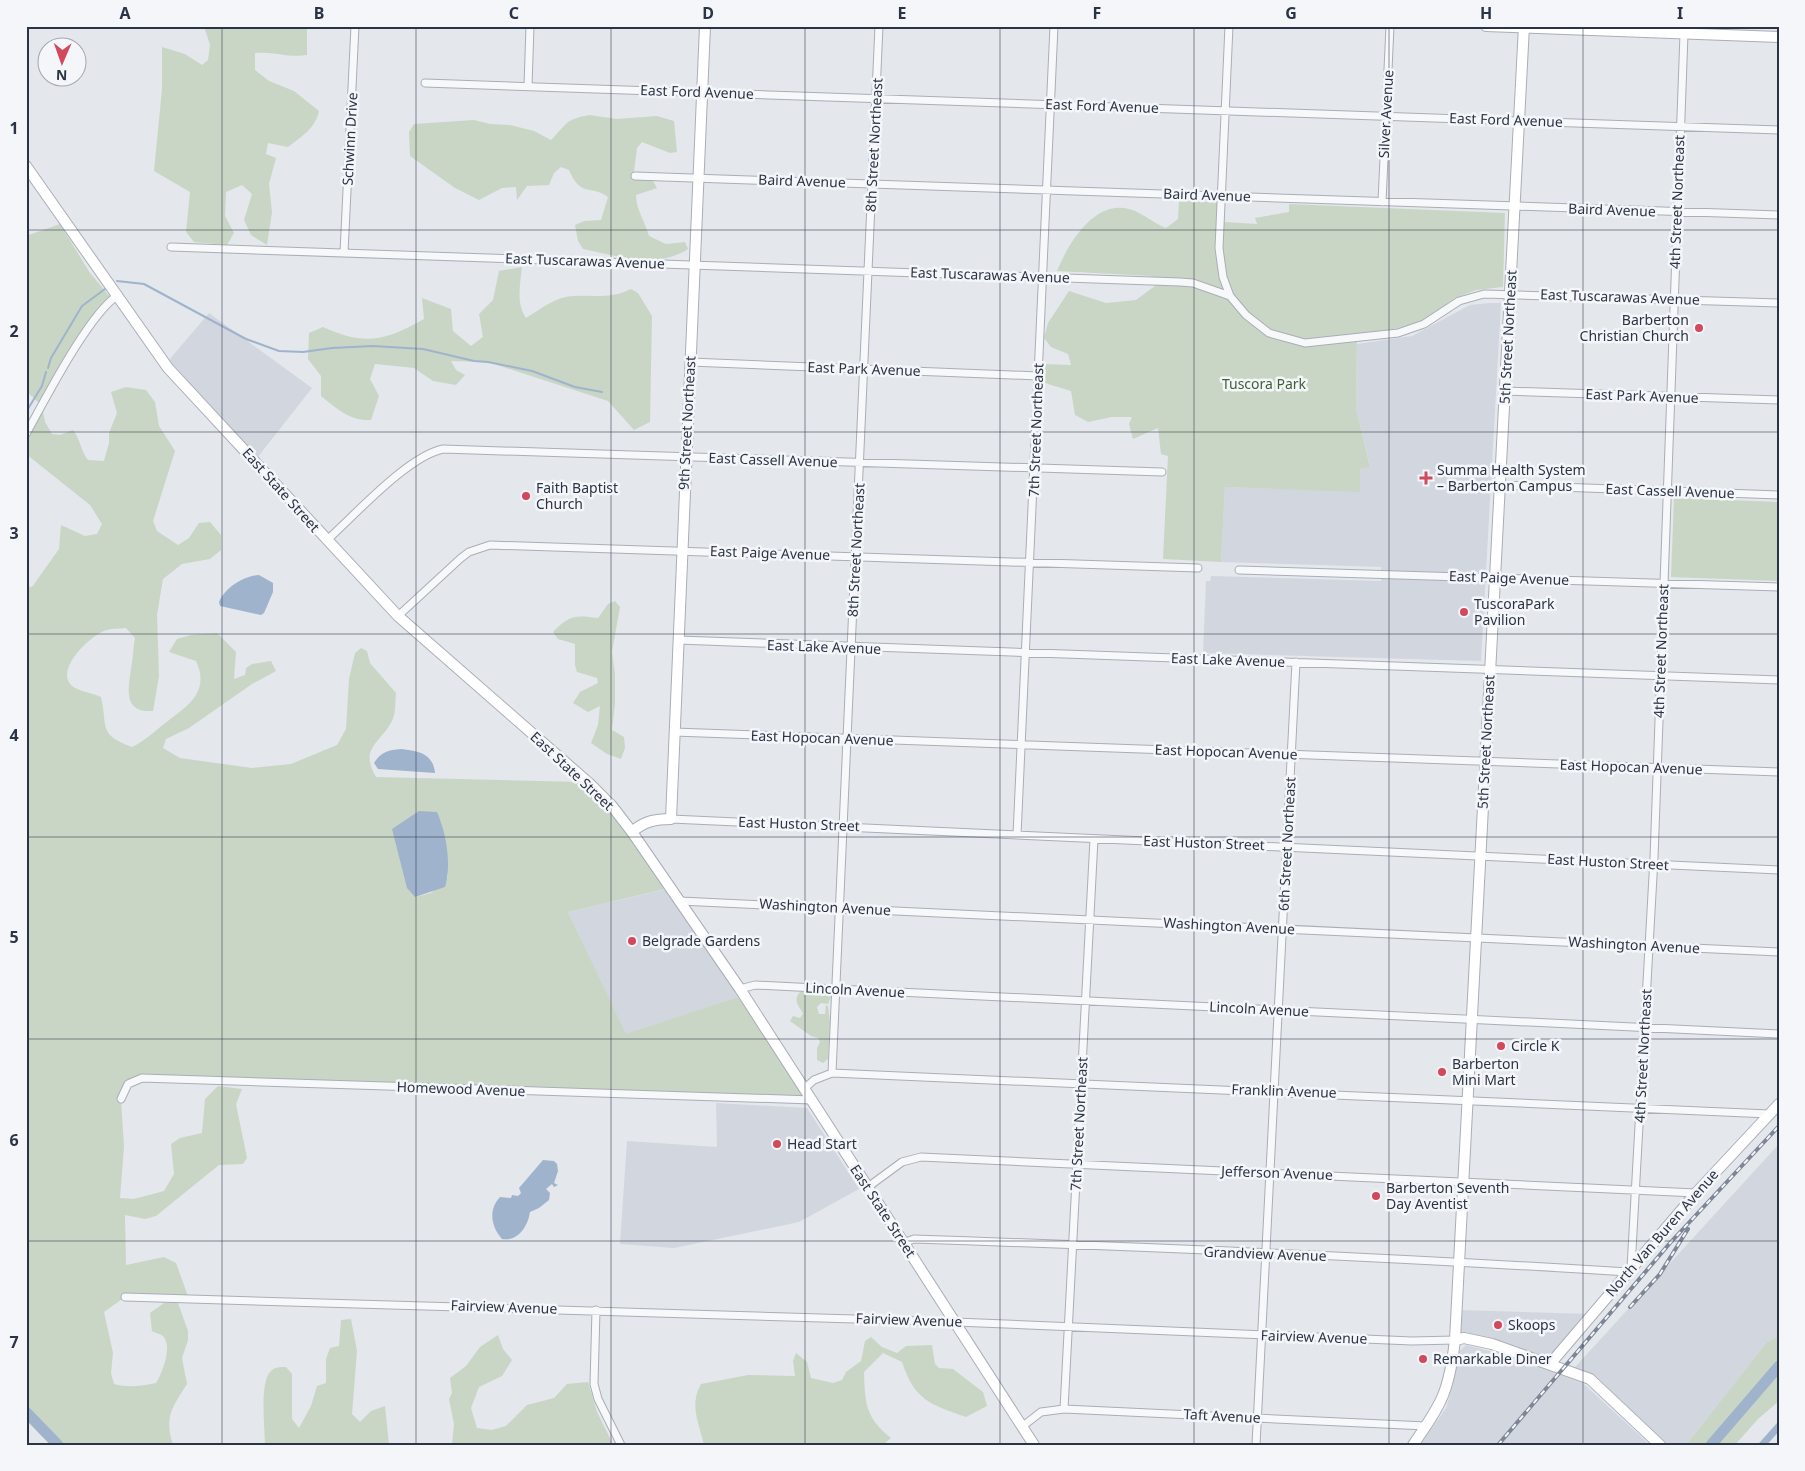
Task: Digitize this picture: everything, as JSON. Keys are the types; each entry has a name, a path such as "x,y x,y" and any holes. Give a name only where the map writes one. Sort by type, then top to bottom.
{"street":[{"name":"Schwinn Drive","path":"344,252 355,26"},
{"path":"528,86 530,26"},
{"name":"9th Street Northeast","path":"671,819 705,26"},
{"name":"8th Street Northeast","path":"832,1073 879,26"},
{"name":"7th Street Northeast","path":"1017,835 1054,26"},
{"path":"1229,26 1219,248 1222,272 1230,296"},
{"name":"Silver Avenue","path":"1382,202 1390,26"},
{"path":"1486,26 1684,34 1703,30 1779,37"},
{"name":"5th Street Northeast","path":"1413,1445 1438,1409 1448,1385 1455,1340 1466,1099 1524,27"},
{"name":"4th Street Northeast","path":"1629,1270 1636,1190 1658,768 1666,491 1684,34"},
{"name":"East Ford Avenue","path":"424,84 528,86 1779,130"},
{"name":"East State Street","path":"26,166 168,368 398,616 590,784 612,806 740,989 1034,1445"},
{"name":"Baird Avenue","path":"635,176 1779,215"},
{"name":"East Tuscarawas Avenue","path":"171,247 1193,283 1230,296 1246,315 1269,333 1306,343 1398,333 1418,327 1467,298 1484,294 1510,293 1779,303"},
{"path":"26,434 87,332 109,301 118,295"},
{"name":"East Park Avenue","path":"690,362 1038,376"},
{"name":"East Park Avenue","path":"1505,391 1779,400"},
{"name":"East Cassell Avenue","path":"327,540 411,463 436,450 461,449 1162,472"},
{"name":"East Cassell Avenue","path":"1500,485 1779,495"},
{"name":"East Paige Avenue","path":"398,616 461,558 486,545 856,555 1198,568"},
{"name":"East Paige Avenue","path":"1239,570 1779,587"},
{"name":"East Lake Avenue","path":"678,640 851,648 1779,680"},
{"name":"6th Street Northeast","path":"1256,1445 1296,662"},
{"name":"East Hopocan Avenue","path":"674,732 1779,772"},
{"name":"East Huston Street","path":"632,832 645,822 671,819 1779,870"},
{"name":"7th Street Northeast","path":"1064,1409 1094,839"},
{"name":"Washington Avenue","path":"680,901 1779,952"},
{"name":"Lincoln Avenue","path":"740,989 755,985 836,988 1779,1034"},
{"name":"Franklin Avenue","path":"804,1089 814,1080 832,1073 1466,1099 1769,1114"},
{"name":"Homewood Avenue","path":"121,1099 128,1084 142,1078 812,1100"},
{"name":"North Van Buren Avenue","path":"1550,1364 1696,1193 1779,1104"},
{"name":"Jefferson Avenue","path":"868,1187 902,1162 921,1157 1462,1180 1696,1193"},
{"name":"Grandview Avenue","path":"904,1243 914,1239 1458,1261 1629,1270"},
{"name":"Fairview Avenue","path":"125,1297 955,1322 1412,1342 1464,1338 1482,1341 1590,1379 1660,1445"},
{"path":"596,1310 594,1384 605,1414 621,1445"},
{"name":"Taft Avenue","path":"1023,1426 1041,1412 1064,1409 1426,1426"}],"shaded area":[{"name":"Summa Health System – Barberton Campus","path":"1501,303 1481,661 1203,653 1206,581 1210,581 1211,576 1381,581 1381,567 1221,562 1225,487 1359,491 1360,469 1370,466 1356,408 1357,344 1412,336 1470,305"},
{"path":"209,313 312,388 257,458 169,360"},
{"path":"671,888 744,995 626,1035 568,912"},
{"path":"716,1103 807,1108 859,1189 799,1222 674,1248 620,1244 627,1141 717,1147"},
{"path":"1779,1144 1779,1336 1767,1342 1686,1445 1666,1445 1591,1375 1571,1369 1576,1366"},
{"path":"1458,1310 1588,1314 1549,1362 1456,1338"},
{"path":"1466,1345 1517,1358 1584,1384 1650,1445 1420,1445 1446,1408 1453,1385 1457,1354"}],"green space":[{"path":"204,26 307,26 307,55 255,53 255,70 269,81 294,91 319,111 311,127 303,136 288,147 268,143 266,154 276,158 269,184 272,212 267,245 251,235 244,220 252,194 242,185 226,192 225,216 234,233 227,245 194,242 186,232 190,192 154,171 162,89 162,47 185,54 202,65 208,60 210,45"},
{"path":"589,115 617,119 657,116 674,121 677,152 670,153 642,142 637,148 633,179 653,181 657,188 636,195 637,206 649,236 666,244 685,242 688,249 663,259 637,260 583,249 578,241 575,225 584,221 601,220 608,197 602,193 582,187 573,179 569,170 561,167 554,173 549,185 527,186 517,200 516,187 502,188 479,200 455,188 410,156 409,132 414,124 474,120 490,124 510,125 534,131 551,140 570,121"},
{"name":"Tuscora Park","path":"1179,200 1225,203 1224,222 1257,224 1255,218 1289,212 1289,204 1505,213 1503,287 1476,290 1455,298 1419,324 1357,336 1356,408 1370,467 1360,469 1360,492 1225,487 1221,562 1163,559 1168,456 1161,454 1158,428 1133,439 1129,424 1132,417 1112,417 1088,422 1075,415 1071,391 1048,384 1037,378 1043,364 1071,365 1068,354 1051,347 1044,338 1048,323 1069,291 1106,303 1136,300 1155,286 1151,276 1057,271 1078,233 1099,214 1111,209 1125,208 1139,213 1166,228 1178,219"},
{"path":"60,224 90,273 112,299 87,331 42,406 26,391 26,236"},
{"path":"522,267 520,300 526,318 548,304 566,297 602,296 631,289 638,293 652,316 650,422 634,430 608,401 488,362 451,361 456,370 465,375 456,385 433,381 414,368 375,364 370,379 379,396 371,420 350,416 338,410 321,396 321,376 308,359 309,333 323,327 351,337 363,339 386,336 424,319 422,298 451,309 453,331 471,346 483,337 479,314 493,300 499,271"},
{"path":"126,387 146,390 155,402 159,426 175,451 153,521 157,531 178,545 189,538 199,523 210,522 221,535 221,550 210,559 182,564 163,579 157,615 159,676 153,711 143,711 136,708 130,699 129,685 135,638 126,628 109,629 100,633 83,646 70,664 67,673 69,681 75,688 101,697 106,729 109,734 132,747 148,737 188,705 198,691 200,672 196,661 169,652 177,639 191,635 217,633 236,652 234,679 245,675 246,668 252,664 271,661 276,671 252,684 189,728 166,739 163,748 180,758 252,768 291,764 337,745 346,729 349,679 355,653 361,648 367,651 370,663 396,693 393,718 370,753 371,767 376,777 581,782 621,822 665,889 568,912 626,1034 738,997 812,1100 135,1080 121,1099 124,1147 120,1198 134,1199 164,1191 174,1174 171,1144 180,1138 202,1133 205,1099 218,1086 242,1089 236,1104 247,1158 243,1164 219,1165 156,1216 145,1219 125,1215 126,1265 164,1257 176,1263 189,1299 125,1297 104,1312 113,1353 111,1373 114,1384 135,1386 156,1383 163,1367 167,1346 163,1336 152,1331 150,1313 164,1303 178,1303 188,1331 188,1340 182,1358 187,1384 171,1413 169,1427 173,1445 62,1445 26,1409 26,586 32,587 59,549 61,525 85,536 97,534 102,524 90,505 26,454 26,434 42,406 45,422 52,434 60,435 73,430 88,460 104,461 109,443 109,433 117,413 111,392","holes":["441,821 448,877 431,893 416,897"]},
{"path":"1674,498 1779,502 1779,581 1671,577"},
{"path":"615,601 620,607 612,652 615,674 615,704 612,730 624,737 625,748 621,759 607,754 591,743 598,725 600,706 588,712 573,703 580,692 598,683 597,678 577,672 575,644 558,639 553,632 568,619 578,617 598,618 608,604"},
{"path":"800,992 829,992 832,994 828,1004 821,1003 817,1007 819,1014 825,1014 826,1005 828,1006 830,1022 828,1059 823,1063 817,1060 817,1048 820,1042 818,1038 811,1036 790,1021 793,1016 800,1018 803,1014 797,1004 797,999"},
{"path":"351,1319 357,1351 352,1414 360,1422 371,1411 385,1406 389,1445 265,1445 264,1395 267,1376 272,1370 280,1367 286,1367 292,1374 292,1419 299,1428 311,1406 317,1386 326,1383 326,1359 330,1348 339,1346 341,1320"},
{"path":"498,1335 503,1349 512,1360 502,1376 479,1387 471,1408 477,1428 492,1430 506,1426 527,1405 554,1398 567,1384 588,1382 597,1412 613,1444 452,1445 454,1424 449,1399 452,1393 450,1378 466,1366 480,1347"},
{"path":"1779,1336 1779,1401 1758,1419 1735,1445 1686,1445 1767,1342"},
{"path":"871,1337 882,1347 897,1353 906,1346 932,1345 935,1364 939,1368 953,1369 983,1392 987,1406 966,1417 933,1404 918,1393 912,1385 902,1362 883,1353 864,1372 868,1409 876,1423 891,1438 883,1445 704,1445 695,1407 697,1392 701,1384 748,1375 795,1376 793,1361 796,1353 807,1362 811,1378 833,1383 842,1380 846,1372 861,1361 865,1341"}],"water":[{"path":"259,575 273,583 273,592 264,613 261,615 220,606 219,602 222,597 235,584 241,580"},
{"path":"401,749 424,754 434,766 435,773 378,769 374,763 379,756 389,751"},
{"path":"419,811 437,812 447,849 448,869 445,887 415,897 407,888 392,829"},
{"path":"543,1160 554,1161 557,1164 558,1171 554,1183 558,1185 554,1187 552,1184 546,1189 550,1193 549,1200 530,1212 527,1223 521,1232 513,1238 502,1239 495,1229 492,1218 496,1202 500,1197 511,1198 512,1195 518,1196 521,1193 519,1188"}],"waterway":[{"path":"117,281 144,284 246,339 279,351 303,352 332,348 373,346 423,349 474,361 532,371 575,387 602,392"},
{"path":"48,368 51,358 82,306 105,289"},
{"path":"26,412 42,386 46,372"},
{"path":"1711,1445 1779,1366"},
{"path":"26,1412 58,1445"},
{"path":"1762,1445 1779,1426"}],"railway":[{"path":"1498,1445 1670,1243 1779,1126"},
{"path":"1630,1307 1660,1274 1688,1229"}],"place":[{"name":"Barberton Christian Church","path":"1699,328"},
{"name":"Summa Health System – Barberton Campus","path":"1426,478"},
{"name":"Faith Baptist Church","path":"526,496"},
{"name":"TuscoraPark Pavilion","path":"1464,612"},
{"name":"Belgrade Gardens","path":"632,941"},
{"name":"Circle K","path":"1501,1046"},
{"name":"Barberton Mini Mart","path":"1442,1072"},
{"name":"Head Start","path":"777,1144"},
{"name":"Barberton Seventh Day Aventist","path":"1376,1196"},
{"name":"Skoops","path":"1498,1325"},
{"name":"Remarkable Diner","path":"1423,1359"}]}
